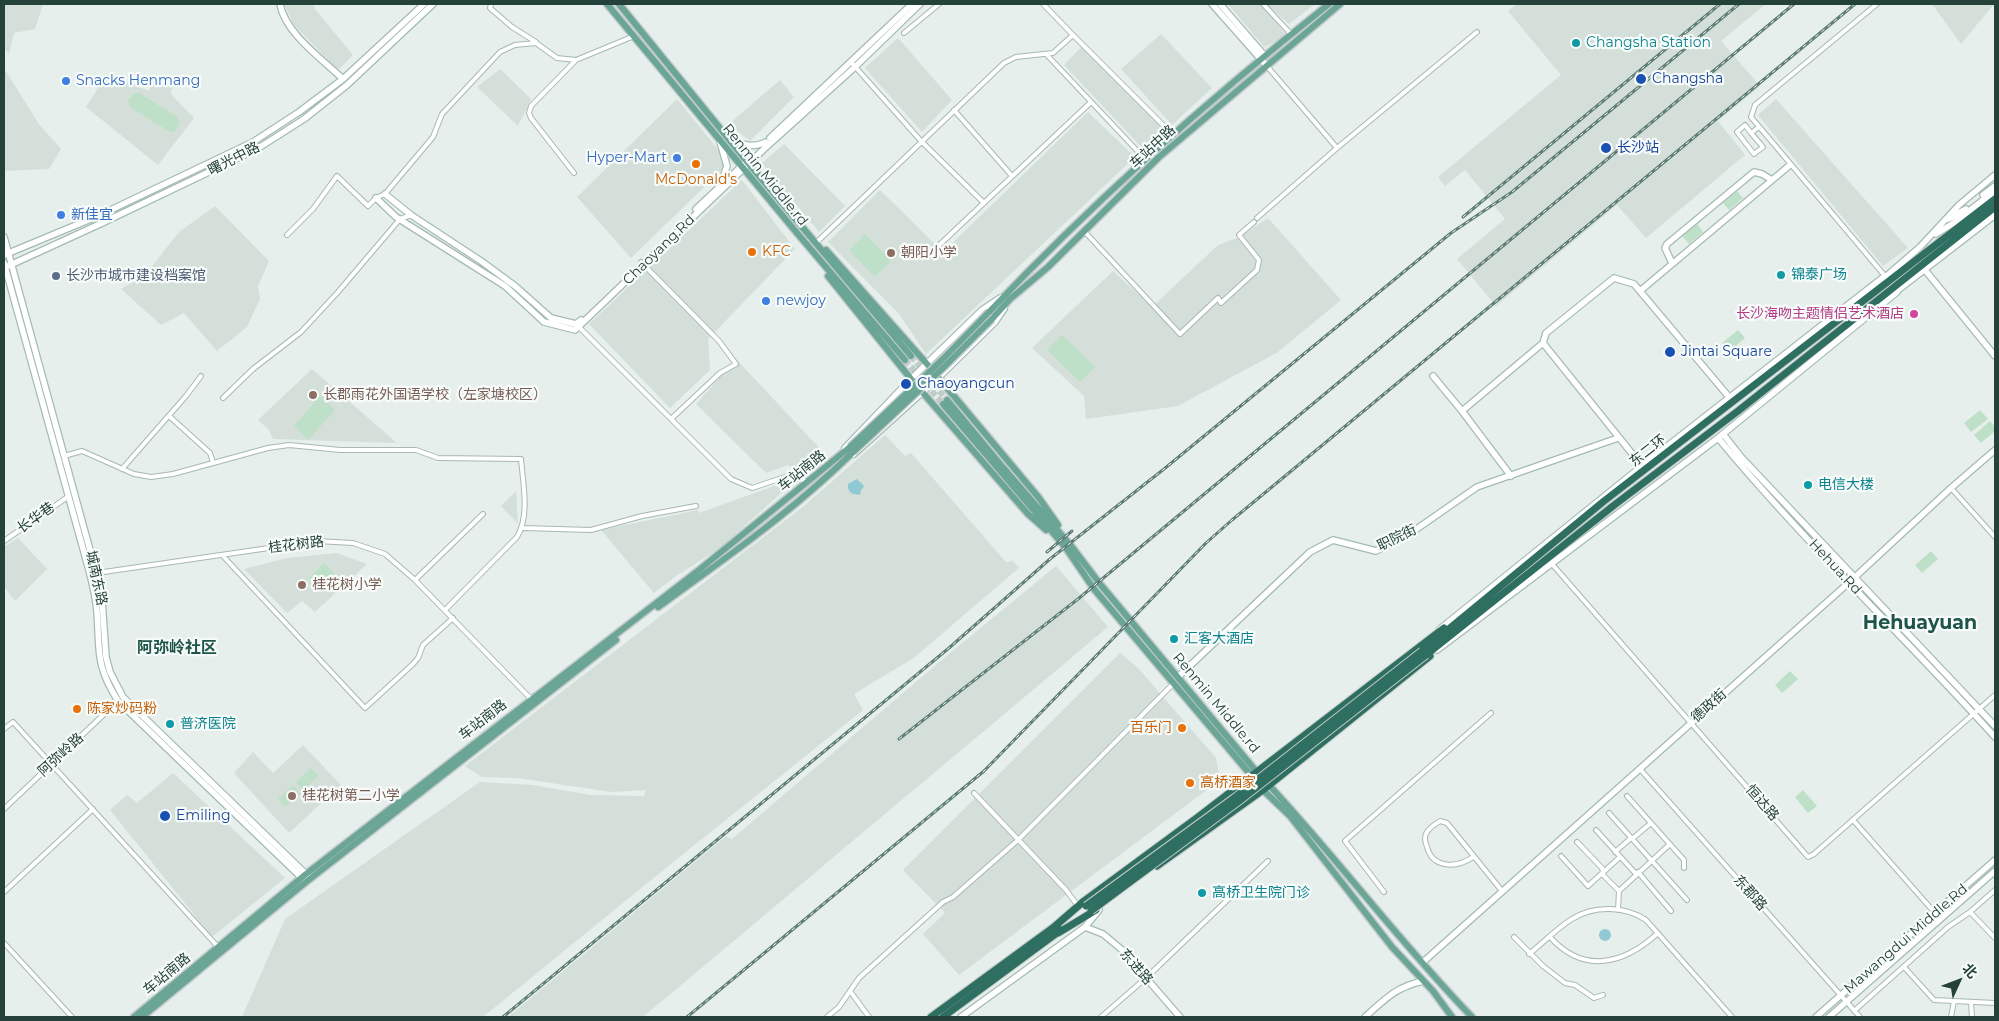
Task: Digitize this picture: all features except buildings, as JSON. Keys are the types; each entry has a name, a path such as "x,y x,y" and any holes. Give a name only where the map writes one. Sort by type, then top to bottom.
{"highway":[{"path":"1896,285 1995,199"},
{"path":"1896,285 1995,207"},
{"name":"东二环","path":"1424,653 1469,611 1611,496 1867,302 1896,285"},
{"name":"东二环","path":"1424,653 1469,622 1613,506 1738,411 1867,302"},
{"path":"943,1017 1056,930 1078,906 1255,774 1430,637 1469,611"},
{"path":"1056,930 1102,906 1266,787 1437,650 1469,622"},
{"path":"931,1017 1238,802 1424,653"}],"main road":[{"name":"Renmin Middle.rd","path":"607,4 718,137 745,165 800,225 908,358 796,233 745,165 726,135 619,4"},
{"name":"车站中路","path":"852,449 989,312 1048,267 1159,157 1291,34 1329,4"},
{"name":"车站中路","path":"852,449 945,366 992,319 1040,258 1173,135 1264,60 1340,4"},
{"path":"800,225 818,241 926,364 1039,498 1069,548"},
{"path":"796,233 811,255 923,393 1028,514 1069,548"},
{"name":"Renmin Middle.rd","path":"945,402 1000,464 1178,676 1392,946 1454,1017"},
{"name":"车站南路","path":"142,1017 306,878 531,699 692,576 833,462 852,449"},
{"name":"车站南路","path":"306,878 645,616 722,561 811,491 842,462 852,449"},
{"name":"Renmin Middle.rd","path":"1069,548 1094,589 1173,684 1255,774"},
{"name":"Renmin Middle.rd","path":"1266,787 1437,981 1472,1017"},
{"name":"车站南路","path":"134,1017 220,950"},
{"path":"1437,981 1467,1017"}],"street":[{"path":"280,4 282,14 289,27 342,79"},
{"name":"曙光中路","path":"6,254 98,216 253,142 299,112 342,79 424,4"},
{"name":"曙光中路","path":"6,266 100,224 257,148 304,119 347,84 433,4"},
{"path":"491,4 490,8 512,27 557,58 576,60"},
{"name":"Chaoyang.Rd","path":"643,263 745,165 766,142 853,65 912,4"},
{"name":"Chaoyang.Rd","path":"578,326 745,165 920,4"},
{"path":"904,33 939,4"},
{"path":"1043,4 1173,135"},
{"path":"1212,4 1264,60"},
{"path":"1220,4 1337,148"},
{"path":"1264,4 1291,34"},
{"path":"1876,4 1755,106 1751,117 1885,276"},
{"path":"1084,231 1180,334 1218,298 1221,303 1257,270 1259,260 1239,235 1337,148 1477,32"},
{"path":"818,241 1004,63 1016,57 1053,53 1073,34"},
{"path":"574,173 531,118 529,113 531,106 576,60 634,36"},
{"path":"287,235 312,209 337,176 368,206 376,198 385,194 433,137 442,114 500,52 515,46 536,43"},
{"path":"1046,54 1146,160"},
{"path":"853,65 922,142 984,203"},
{"path":"935,249 1091,102"},
{"path":"954,110 1012,176"},
{"path":"1745,126 1751,133 1763,146 1754,154 1737,132 1745,126"},
{"path":"1751,133 1759,127"},
{"path":"726,135 740,144 750,147 766,142"},
{"path":"718,137 727,166 726,174 719,188"},
{"path":"1640,291 1790,164"},
{"path":"1672,263 1665,248 1673,238 1754,172 1772,180"},
{"path":"1430,637 1642,466 1885,276 1946,221 1959,205 1995,175"},
{"path":"1946,221 1964,211 1995,186"},
{"path":"1927,239 1952,224 1995,191"},
{"path":"385,194 411,215 515,286 551,318 578,326 731,479 752,488 791,475 807,483"},
{"path":"376,198 400,219 505,286 544,322 575,330 578,326"},
{"path":"223,398 253,368 301,332 400,219 411,215"},
{"path":"1867,302 1925,270 1995,215"},
{"name":"城南东路","path":"4,237 6,266 69,496 102,600 106,657 110,672 123,697 306,878"},
{"path":"643,263 719,342 736,364 720,373 671,419"},
{"name":"城南东路","path":"6,266 64,456 93,573 97,606 99,658 105,678 118,701 306,878"},
{"path":"1925,270 1995,356"},
{"path":"1867,302 1885,276"},
{"path":"1462,411 1543,344 1546,333 1614,278 1634,284 1729,397"},
{"path":"1437,650 1721,436 1896,285"},
{"path":"833,462 911,379 982,310 1008,297"},
{"path":"842,462 862,448 923,393 995,322 1008,297"},
{"path":"1543,344 1642,466"},
{"path":"122,469 169,416 201,376"},
{"path":"1433,376 1511,476"},
{"path":"1734,424 1738,411"},
{"path":"169,416 210,452 213,463"},
{"name":"Hehua.Rd","path":"1721,436 1995,737"},
{"name":"职院街","path":"1178,676 1310,552 1333,540 1376,551 1408,535 1477,487 1618,438"},
{"path":"64,456 82,451 134,474 151,477 173,474 268,448 288,445 340,450 416,450 438,458 521,459 524,503 523,528 517,537 445,610"},
{"path":"1693,445 1705,448"},
{"name":"德政街","path":"1422,963 1995,450"},
{"path":"1951,488 1995,537"},
{"name":"长华巷","path":"4,541 69,496"},
{"path":"523,528 591,530 642,516 696,506"},
{"path":"415,580 483,514"},
{"name":"桂花树路","path":"93,573 317,541 353,543 385,554 415,580 531,699"},
{"path":"222,555 365,708 413,664 418,658 423,645 453,618"},
{"name":"恒达路","path":"1552,564 1808,857 1814,854 1995,695"},
{"name":"Hehua.Rd","path":"1851,580 1995,726"},
{"path":"827,1017 839,1007 860,978 943,902 953,897 1018,840 1173,684"},
{"name":"阿弥岭路","path":"4,809 118,701"},
{"path":"1384,892 1344,841 1492,713"},
{"path":"4,729 13,722 220,950"},
{"name":"东郡路","path":"1640,769 1860,1017"},
{"path":"974,793 1066,890 1078,906"},
{"path":"1627,796 1684,860 1684,868"},
{"path":"4,892 93,809"},
{"path":"1609,814 1687,900"},
{"path":"1853,820 1935,913"},
{"path":"1473,857 1458,864 1437,862 1428,850 1425,837 1440,821 1443,821 1502,891"},
{"path":"1616,852 1651,823"},
{"path":"1596,830 1671,911"},
{"path":"1577,842 1602,868 1603,872 1619,891"},
{"path":"1618,910 1619,891 1670,844"},
{"path":"1561,856 1588,886 1620,857"},
{"path":"1100,1017 1146,978 1268,860"},
{"name":"Mawangdui Middle.Rd","path":"1816,1017 1995,860"},
{"name":"Mawangdui Middle.Rd","path":"1829,1017 1995,871"},
{"path":"1854,1011 1948,927 1970,912 1995,890"},
{"path":"964,1017 1085,927 1102,906"},
{"path":"1530,954 1571,919 1586,913 1618,910 1640,916 1658,933 1732,1017"},
{"path":"1970,912 1995,938"},
{"name":"东进路","path":"1085,927 1103,934 1121,949 1180,1017"},
{"path":"1550,937 1567,954 1584,959 1606,961 1632,953 1658,933"},
{"path":"1514,937 1530,954 1566,983 1575,985 1594,998 1603,995"},
{"path":"4,943 72,1017"},
{"path":"1904,968 1934,1000 1995,1003"},
{"path":"1365,1017 1391,994 1405,985 1423,981"},
{"path":"850,991 869,1017"},
{"path":"1952,1017 1954,1001"},
{"path":"1971,1002 1972,1017"}],"shaded area":[{"path":"4,4 43,4 35,29 14,33 9,54 4,48"},
{"path":"285,4 314,4 314,8 353,55 338,70 294,25"},
{"path":"1228,4 1262,4 1287,36 1264,47"},
{"path":"1266,4 1315,4 1289,24"},
{"name":"长沙站","path":"1517,4 1766,4 1721,41 1760,86 1718,121 1745,155 1646,238 1617,205 1496,306 1457,259 1505,219 1465,170 1445,186 1438,177 1561,75 1508,11"},
{"path":"1932,4 1994,4 1961,44"},
{"path":"1161,34 1212,88 1172,125 1121,69"},
{"path":"898,38 952,100 922,132 865,68"},
{"path":"1085,43 1170,130 1146,152 1064,65"},
{"path":"500,69 531,99 518,126 477,87"},
{"path":"6,71 38,123 61,149 49,169 4,171 4,73"},
{"path":"107,74 149,91 155,75 173,82 171,94 194,118 158,165 86,107"},
{"path":"780,80 794,97 750,141 729,124"},
{"path":"677,99 729,163 631,258 577,197"},
{"path":"1776,99 1908,248 1883,266 1758,115"},
{"path":"1088,112 1135,157 926,354 899,314 828,242 880,190 943,252"},
{"path":"784,144 845,206 819,232 762,163"},
{"path":"742,180 795,249 708,339 710,370 670,408 589,324"},
{"path":"215,206 269,261 258,286 260,299 247,327 217,351 184,313 161,325 121,289 145,275 179,232"},
{"path":"1268,218 1341,300 1278,352 1178,406 1086,419 1084,396 1032,348 1113,271 1152,307 1218,245 1237,238"},
{"path":"736,359 825,454 805,473 788,465 766,473 696,404"},
{"name":"长郡雨花外国语学校（左家塘校区）","path":"312,369 397,443 273,439 269,430 258,420"},
{"path":"885,435 905,456 911,453 1006,562 1013,561 1019,568 915,657 854,694 863,710 483,1017 242,1017 285,919 480,782 532,785 591,795 644,796 646,790 612,792 517,778 482,777 465,766 804,506"},
{"path":"799,477 720,548 676,576 654,593 601,530 698,510 699,513"},
{"path":"516,491 518,524 501,506"},
{"path":"18,538 47,569 15,601 4,587 4,547"},
{"name":"桂花树小学","path":"337,553 367,564 315,612 302,601 287,613 244,569 287,558"},
{"path":"1056,566 1108,627 643,1017 508,1017 726,836 732,839 944,658"},
{"path":"1120,653 1139,669 1216,758 1220,780 959,975 923,934 945,913 903,870"},
{"name":"桂花树第二小学","path":"303,745 341,785 289,833 234,773 253,752 273,773"},
{"path":"173,773 285,878 212,937 110,810 127,795 137,803"}],"green space":[{"path":"135,93 139,93 176,116 180,121 177,129 170,132 130,107 128,100"},
{"path":"1737,191 1743,198 1729,210 1723,203"},
{"path":"1697,224 1703,232 1689,244 1682,236"},
{"path":"865,234 891,261 875,277 849,250"},
{"path":"1738,330 1745,338 1729,352 1722,343"},
{"path":"1062,335 1095,367 1080,382 1047,350"},
{"path":"320,396 335,410 308,440 294,426"},
{"path":"1980,410 1988,419 1971,432 1964,423"},
{"path":"1990,421 1995,427 1995,431 1981,443 1974,435"},
{"path":"1931,551 1938,559 1922,573 1915,565"},
{"path":"324,563 338,577 322,593 309,578"},
{"path":"1790,671 1798,679 1782,693 1775,685"},
{"path":"311,768 318,776 303,790 296,782"},
{"path":"293,785 300,793 285,807 278,799"},
{"path":"1803,790 1817,806 1808,813 1795,797"}],"water":[{"path":"857,479 864,486 860,492 861,494 853,494 848,489 848,484"},
{"path":"1603,929 1607,929 1611,935 1607,941 1603,941 1599,937 1599,933"}],"tunnel":[{"path":"911,356 947,400"},
{"path":"905,360 919,376"},
{"path":"926,384 943,404"}],"railway":[{"path":"1463,217 1720,4"},
{"path":"503,1017 949,648 1050,559 1164,469 1451,233 1512,192 1739,4"},
{"path":"899,739 1078,599 1794,4"},
{"path":"687,1017 984,771 1206,543 1232,520 1855,4"},
{"path":"1047,552 1072,531"}],"place":[{"name":"Changsha Station","path":"1576,43"},
{"name":"Changsha","path":"1641,79"},
{"name":"Snacks Henmang","path":"66,81"},
{"name":"长沙站","path":"1606,148"},
{"name":"Hyper-Mart","path":"677,158"},
{"name":"McDonald's","path":"696,164"},
{"name":"新佳宜","path":"61,215"},
{"name":"KFC","path":"752,252"},
{"name":"朝阳小学","path":"891,253"},
{"name":"锦泰广场","path":"1781,275"},
{"name":"长沙市城市建设档案馆","path":"56,276"},
{"name":"newjoy","path":"766,301"},
{"name":"长沙海吻主题情侣艺术酒店","path":"1914,314"},
{"name":"Jintai Square","path":"1670,352"},
{"name":"Chaoyangcun","path":"906,384"},
{"name":"长郡雨花外国语学校（左家塘校区）","path":"313,395"},
{"name":"电信大楼","path":"1808,485"},
{"name":"桂花树小学","path":"302,585"},
{"name":"汇客大酒店","path":"1174,639"},
{"name":"陈家炒码粉","path":"77,709"},
{"name":"普济医院","path":"170,724"},
{"name":"百乐门","path":"1182,728"},
{"name":"高桥酒家","path":"1190,783"},
{"name":"桂花树第二小学","path":"292,796"},
{"name":"Emiling","path":"165,816"},
{"name":"高桥卫生院门诊","path":"1202,893"}],"district":[{"name":"Hehuayuan","path":"1920,623"},
{"name":"阿弥岭社区","path":"177,648"}]}
